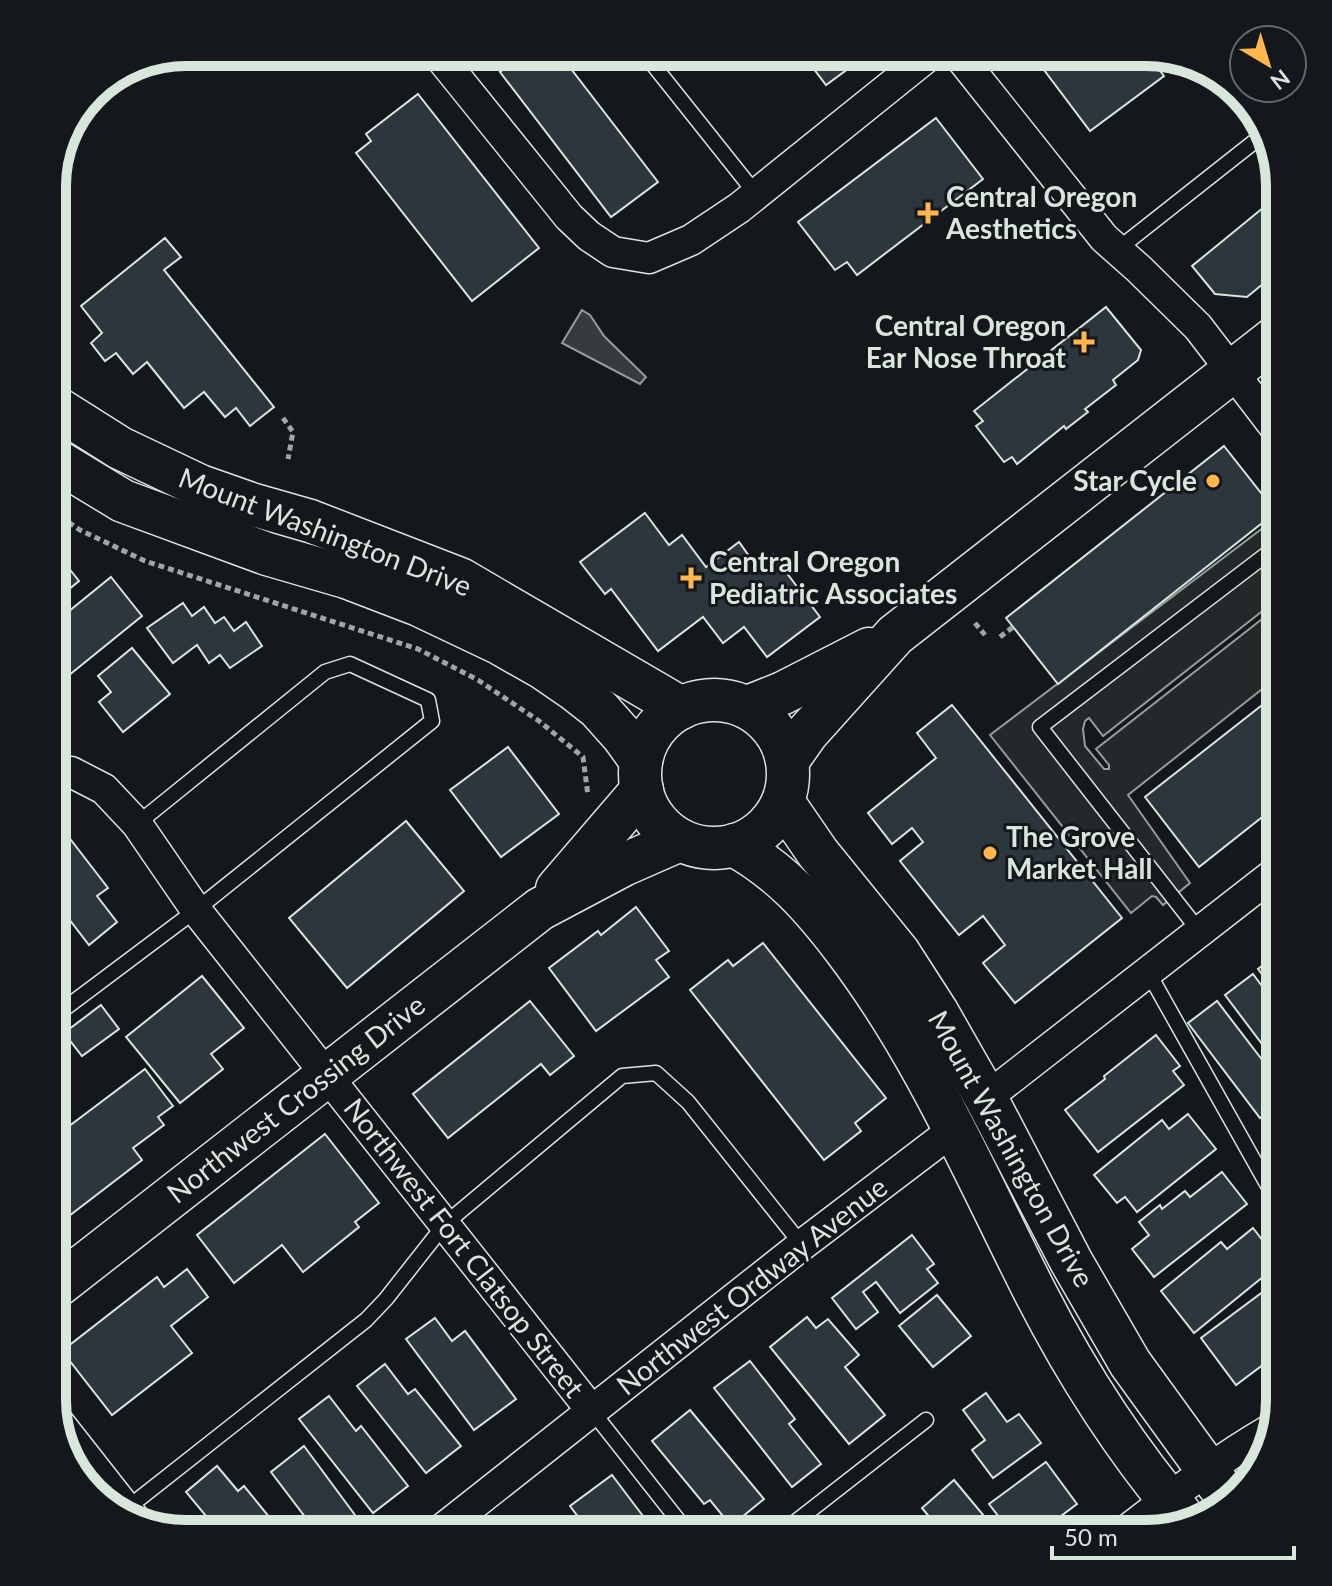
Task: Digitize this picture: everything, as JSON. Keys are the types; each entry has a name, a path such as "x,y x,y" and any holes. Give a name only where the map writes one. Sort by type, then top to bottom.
{"main road":[{"path":"788,760 807,733 895,635 1266,345"},
{"name":"Mount Washington Drive","path":"66,414 120,448 200,486 310,521 460,579 681,708"},
{"name":"Mount Washington Drive","path":"66,466 123,501 267,554 346,577 419,605 499,643 543,668 598,708 617,729 641,775"},
{"path":"748,707 783,693 895,635"},
{"path":"717,699 748,707 779,735 788,760 788,786 783,802 764,829 734,845 708,848 680,840 655,819 646,802 641,775 646,744 666,717 695,702 717,699"},
{"name":"Northwest Crossing Drive","path":"540,909 641,775"},
{"name":"Mount Washington Drive","path":"783,802 818,853 899,953 937,1012 986,1098 1064,1249 1130,1363 1218,1485"},
{"name":"Northwest Crossing Drive","path":"66,1279 540,909 680,840"},
{"name":"Mount Washington Drive","path":"734,845 785,880 864,974 956,1128 1036,1296 1073,1362 1116,1428 1177,1510"}],"street":[{"path":"447,66 569,217 589,236 613,252 649,258 691,240 739,208 916,66"},
{"path":"967,66 1104,238 1198,327 1266,416"},
{"name":"Northwest Fort Clatsop Street","path":"66,772 104,789 137,824 196,910 592,1411"},
{"path":"986,1098 1266,880"},
{"name":"Northwest Ordway Avenue","path":"454,1520 802,1245 956,1128"},
{"path":"1155,1519 1218,1485 1242,1445 1261,1435"},
{"path":"74,1443 111,1493"}],"lane":[{"path":"654,66 756,194"},
{"path":"1117,250 1257,140"},
{"path":"1200,932 1040,727 1266,555"},
{"path":"66,1008 196,910 432,721 428,700 350,664 325,672 137,824"},
{"path":"1148,972 1266,1180"},
{"path":"135,1509 366,1320 445,1224 622,1076 656,1073 688,1102 802,1245"},
{"path":"1260,1169 1266,1164"},
{"path":"592,1411 678,1520"},
{"path":"798,1520 926,1420"}],"path":[{"path":"283,418 293,432 288,459"},
{"path":"975,623 985,635"},
{"path":"1000,637 1013,627"}],"shaded area":[{"path":"582,310 646,377 640,384 562,343"},
{"path":"1266,526 1266,608 1103,736 1089,718 1085,721 1085,746 1104,769 1109,769 1096,749 1266,616 1266,686 1128,795 1190,883 1163,905 1152,896 1131,913 990,735"}],"building":[{"path":"508,66 569,66 658,182 611,217 500,72"},
{"path":"812,66 852,66 826,85"},
{"path":"1041,66 1157,66 1164,76 1090,131"},
{"path":"418,94 539,248 472,301 356,153 371,141 366,134"},
{"path":"936,118 983,179 857,275 847,262 835,270 798,222"},
{"path":"1266,205 1266,281 1247,297 1215,294 1192,266"},
{"path":"165,238 181,257 164,270 274,407 250,426 236,408 225,417 204,392 184,408 147,362 133,374 116,353 105,361 91,343 102,333 81,306"},
{"path":"1106,307 1141,350 1138,360 1113,380 1116,385 1085,409 1088,412 1066,429 1064,426 1017,464 1012,457 1004,462 976,426 983,421 974,411"},
{"path":"1224,446 1266,499 1266,520 1058,684 1006,618"},
{"name":"Central Oregon Pediatric Associates","path":"645,513 669,545 682,535 706,567 739,542 757,567 773,555 820,617 767,657 744,627 723,643 703,617 658,651 611,589 605,594 580,562"},
{"path":"66,565 79,581 66,592"},
{"path":"111,577 142,616 66,678 66,614"},
{"path":"183,603 192,616 204,607 215,623 224,617 234,631 246,622 262,646 230,668 220,655 209,663 197,645 173,663 147,628"},
{"path":"132,648 170,694 123,732 99,702 111,692 98,676"},
{"path":"1266,702 1266,814 1199,867 1145,797"},
{"name":"The Grove Market Hall","path":"952,705 1122,918 1015,1003 983,963 1005,945 983,916 959,935 900,861 923,842 912,828 892,844 868,813 936,758 917,733"},
{"path":"508,747 559,814 501,857 450,790"},
{"path":"406,821 464,891 347,988 289,918"},
{"path":"66,833 108,888 97,896 117,922 89,945 66,915"},
{"path":"636,907 669,951 656,960 669,977 596,1031 549,968 598,931 601,935"},
{"path":"763,943 886,1098 855,1123 861,1131 824,1160 690,990 728,960 733,966"},
{"path":"1266,963 1266,980 1258,969"},
{"path":"1253,974 1266,991 1266,1049 1225,995"},
{"path":"202,976 244,1028 211,1054 223,1069 180,1103 126,1037"},
{"path":"530,1001 574,1056 550,1075 541,1064 448,1138 413,1094"},
{"path":"1217,1001 1263,1061 1266,1059 1266,1114 1260,1118 1188,1023"},
{"path":"101,1005 119,1029 82,1056 66,1031"},
{"path":"1156,1035 1180,1066 1173,1071 1184,1085 1098,1152 1065,1110"},
{"path":"145,1069 173,1106 158,1117 164,1125 133,1148 142,1160 66,1218 66,1128"},
{"path":"1188,1114 1216,1149 1137,1212 1125,1197 1117,1203 1094,1175 1162,1120 1169,1129"},
{"path":"325,1134 379,1203 355,1222 359,1227 303,1272 282,1245 234,1283 197,1235"},
{"path":"1222,1172 1247,1204 1154,1277 1132,1249 1149,1235 1139,1222 1185,1191 1190,1197"},
{"path":"1253,1228 1266,1245 1266,1274 1194,1333 1161,1291 1221,1242 1227,1249"},
{"path":"912,1235 934,1264 927,1269 938,1283 900,1313 876,1282 863,1292 878,1312 856,1329 832,1298"},
{"path":"187,1269 208,1297 171,1326 192,1353 112,1415 66,1356 66,1348 157,1277 164,1287"},
{"path":"1266,1289 1266,1362 1236,1385 1201,1338"},
{"path":"937,1295 971,1336 933,1367 899,1326"},
{"path":"807,1317 816,1328 828,1319 859,1355 845,1367 885,1415 849,1444 770,1347"},
{"path":"435,1318 452,1341 465,1331 516,1399 474,1430 406,1339"},
{"path":"750,1361 795,1419 789,1424 821,1464 792,1487 714,1388"},
{"path":"385,1364 408,1394 415,1389 461,1446 426,1473 357,1386"},
{"path":"986,1393 1007,1422 1019,1414 1041,1443 993,1478 972,1450 985,1440 963,1410"},
{"path":"329,1396 356,1431 361,1426 408,1486 373,1513 299,1419"},
{"path":"690,1410 764,1499 738,1520 726,1520 710,1500 704,1504 652,1441"},
{"path":"304,1446 355,1515 349,1520 307,1520 271,1472"},
{"path":"1046,1462 1077,1504 1056,1520 1001,1520 989,1504"},
{"path":"217,1466 238,1491 244,1486 272,1520 209,1520 186,1492"},
{"path":"612,1475 646,1520 580,1520 570,1506"},
{"path":"954,1480 987,1520 932,1520 922,1508"}],"place":[{"name":"Central Oregon Aesthetics","path":"928,213"},
{"name":"Central Oregon Ear Nose Throat","path":"1084,342"},
{"name":"Star Cycle","path":"1213,481"},
{"name":"Central Oregon Pediatric Associates","path":"691,578"},
{"name":"The Grove Market Hall","path":"990,853"}]}
